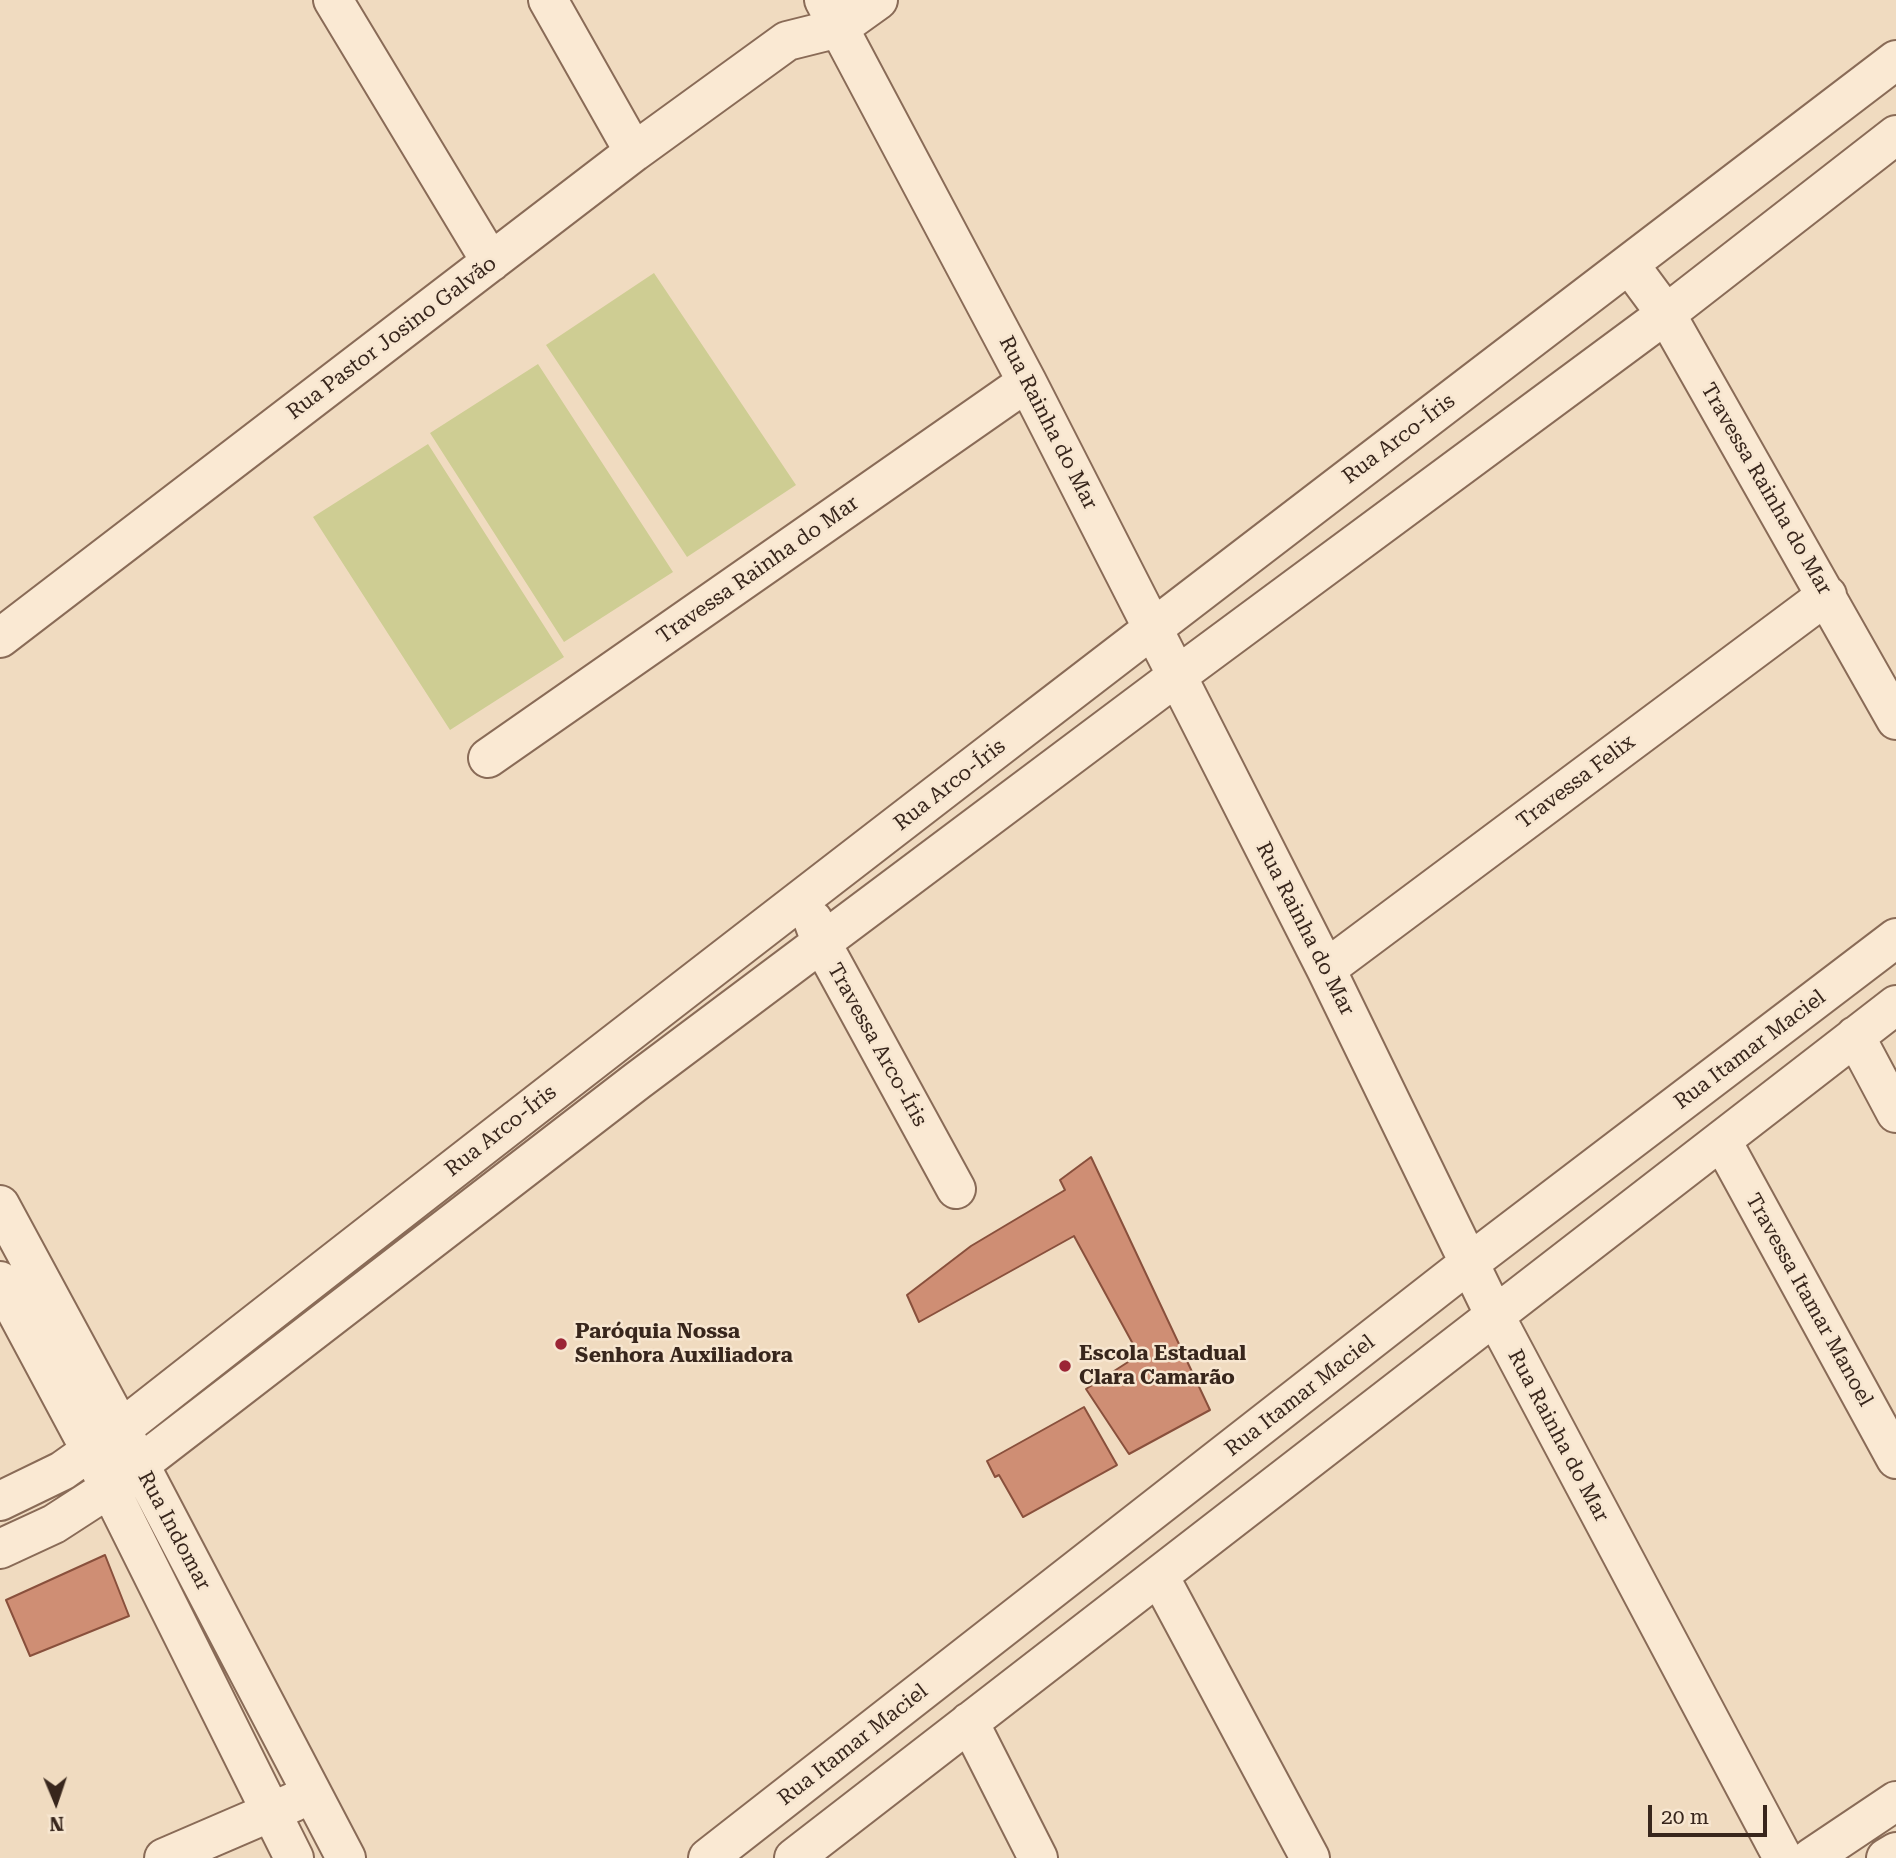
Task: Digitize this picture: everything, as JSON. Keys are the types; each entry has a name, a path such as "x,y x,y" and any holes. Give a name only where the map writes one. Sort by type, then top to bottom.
{"street":[{"path":"334,0 491,262"},
{"path":"548,0 634,152"},
{"name":"Rua Pastor Josino Galvão","path":"0,638 634,152 827,9 878,0"},
{"name":"Rua Rainha do Mar","path":"827,9 1027,382 1153,627 1326,969 1468,1265 1783,1858"},
{"name":"Rua Arco-Íris","path":"0,1501 62,1471 121,1429 483,1145 1153,627 1896,60"},
{"name":"Rua Arco-Íris","path":"0,1549 54,1524 108,1489 821,942 1666,314 1896,135"},
{"name":"Travessa Rainha do Mar","path":"1629,264 1666,314 1896,720"},
{"name":"Travessa Rainha do Mar","path":"488,758 1027,382"},
{"name":"Travessa Felix","path":"1326,969 1827,595"},
{"name":"Travessa Arco-Íris","path":"805,898 821,942 956,1189"},
{"name":"Rua Itamar Maciel","path":"708,1858 1468,1265 1896,938"},
{"path":"794,1858 1896,1005"},
{"path":"1855,1036 1896,1113"},
{"name":"Travessa Itamar Manoel","path":"1722,1141 1896,1459"},
{"path":"483,1145 505,1182"},
{"name":"Rua Indomar","path":"0,1205 346,1858"},
{"name":"Rua Indomar","path":"0,1282 91,1451 295,1858"},
{"path":"1159,1576 1310,1858"},
{"path":"969,1722 1038,1858"},
{"path":"164,1858 313,1793"},
{"path":"1811,1858 1896,1801"},
{"path":"1886,1858 1896,1852"}],"shaded area":[{"path":"654,273 796,485 687,557 546,345"},
{"path":"538,364 673,572 564,642 430,433"},
{"path":"428,444 564,657 450,730 313,517"}],"building":[{"path":"1091,1157 1210,1410 1129,1454 1086,1389 1139,1355 1074,1236 919,1322 907,1295 971,1246 1065,1190 1060,1180"},
{"path":"1084,1407 1117,1465 1023,1517 999,1475 995,1477 987,1461"},
{"path":"105,1555 129,1616 30,1656 6,1600"}],"place":[{"name":"Paróquia Nossa Senhora Auxiliadora","path":"561,1344"},
{"name":"Escola Estadual Clara Camarão","path":"1065,1366"}]}
